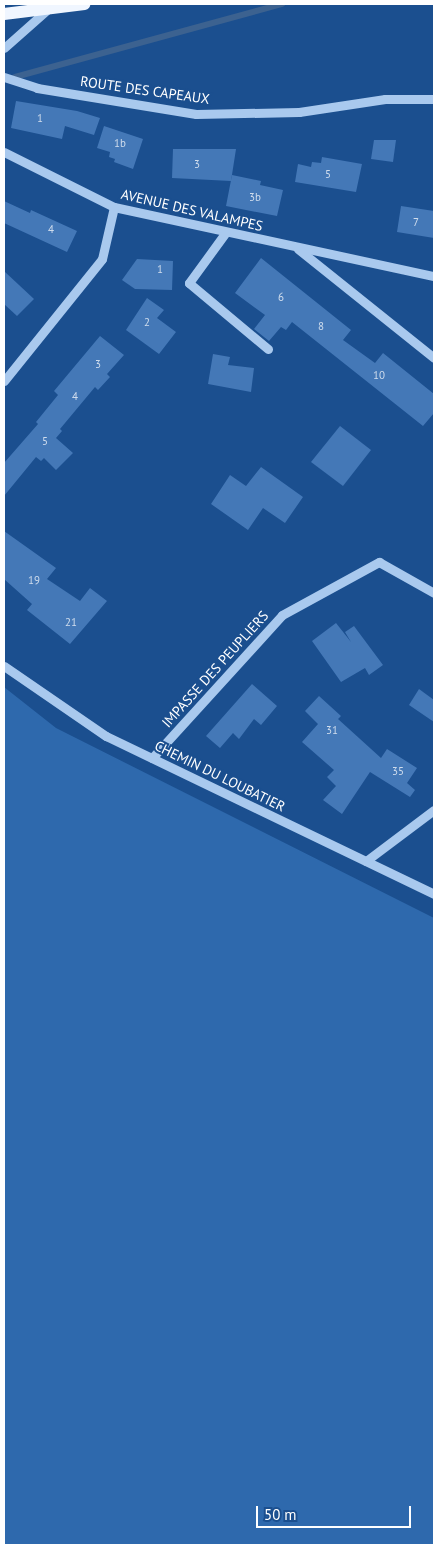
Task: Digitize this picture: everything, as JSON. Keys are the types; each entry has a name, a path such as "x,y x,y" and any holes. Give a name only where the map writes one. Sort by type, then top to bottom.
{"main road":[{"path":"4,14 84,4"}],"street":[{"path":"4,48 32,21 50,8"},
{"name":"ROUTE DES CAPEAUX","path":"4,77 37,88 196,114 299,112 385,99 434,99"},
{"name":"AVENUE DES VALAMPES","path":"4,152 114,207 297,249 434,276"},
{"path":"4,381 102,259 114,207"},
{"path":"226,232 189,283 268,349"},
{"name":"AVENUE DES VALAMPES","path":"297,249 434,358"},
{"name":"IMPASSE DES PEUPLIERS","path":"152,758 282,615 379,562 434,593"},
{"name":"CHEMIN DU LOUBATIER","path":"4,666 106,736 434,894"},
{"path":"366,861 434,810"}],"shaded area":[{"path":"4,687 56,728 434,918 434,1545 4,1545"}],"building":[{"path":"16,101 77,111 100,118 94,135 65,126 62,139 11,128"},
{"path":"104,126 143,139 133,169 114,162 115,159 109,157 110,152 97,148"},
{"path":"374,140 396,140 393,162 371,159"},
{"path":"173,149 236,149 231,181 172,178"},
{"path":"322,157 362,164 356,192 295,182 298,164 311,167 312,162 321,163"},
{"path":"232,175 261,181 260,185 283,190 277,216 226,206"},
{"path":"4,201 30,213 31,210 77,231 67,252 4,223"},
{"path":"401,206 434,211 434,238 397,232"},
{"path":"261,258 351,330 343,340 375,363 383,353 434,394 434,413 423,426 292,322 286,330 281,327 269,341 254,329 265,315 235,293"},
{"path":"137,259 173,261 172,290 135,289 122,280"},
{"path":"4,271 34,299 17,316 4,304"},
{"path":"147,298 164,310 157,318 176,332 159,354 126,330"},
{"path":"100,336 124,355 107,374 110,377 98,390 95,387 60,429 62,431 56,438 73,453 56,470 44,458 41,461 36,457 4,496 4,463 38,424 36,422 58,395 54,391"},
{"path":"213,354 230,357 228,365 254,368 251,392 208,384"},
{"path":"340,426 371,450 343,486 311,462"},
{"path":"261,467 303,497 285,523 263,508 248,530 211,504 230,475 246,486"},
{"path":"4,531 56,568 47,579 80,601 90,588 107,601 70,644 27,610 32,604 4,579"},
{"path":"336,623 351,642 345,632 354,626 383,665 369,675 365,668 341,682 312,641"},
{"path":"252,684 277,706 261,725 254,719 239,739 233,733 220,748 206,736"},
{"path":"419,689 434,700 434,722 409,705"},
{"path":"319,696 341,716 338,719 381,758 387,749 417,768 407,783 415,790 410,797 370,772 342,814 323,800 336,786 327,777 334,770 302,742 318,724 305,711"}],"waterway":[{"path":"15,77 282,4"}]}
